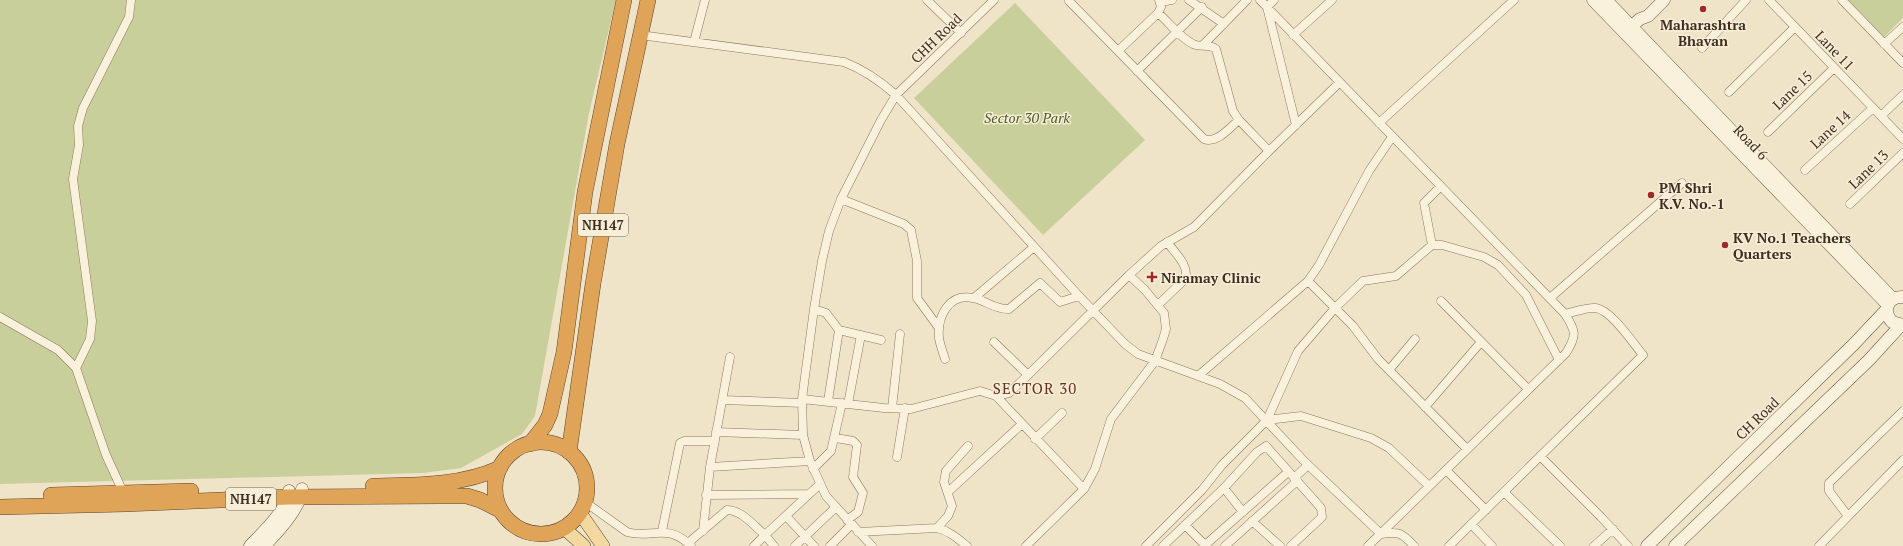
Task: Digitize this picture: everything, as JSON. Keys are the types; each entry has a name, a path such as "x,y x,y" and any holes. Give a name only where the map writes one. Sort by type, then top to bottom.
{"highway":[{"name":"NH147","path":"530,444 545,425 550,414 564,352 585,192 624,0"},
{"name":"NH147","path":"569,452 594,276 617,144 648,0"},
{"name":"NH147","path":"0,498 123,492 467,496 480,500 500,510 514,526 527,532 546,534 564,528 573,521 582,507 587,487 585,475 581,465 569,452 557,445 547,443 530,444 518,448 510,454 500,468 496,479 495,491 500,510"},
{"name":"NH147","path":"0,507 126,504 434,484 484,475 500,468"}],"main road":[{"path":"582,507 603,546"},
{"path":"564,528 584,546"}],"street":[{"path":"76,368 90,339 92,321 73,180 79,145 78,126 83,108 129,17 131,0"},
{"path":"694,42 705,0"},
{"path":"927,0 962,33"},
{"name":"CHH Road","path":"872,546 826,496 811,465 803,435 802,401 814,309 829,231 841,199 881,120 896,95 962,33 994,0"},
{"path":"1118,51 1158,12 1161,7 1160,1 1172,0"},
{"path":"1189,0 1202,7 1224,24"},
{"path":"1202,45 1247,0"},
{"path":"1260,0 1550,298 1565,314 1575,329 1573,342 1566,354 1528,389 1368,546"},
{"path":"1266,7 1274,0"},
{"path":"1293,35 1332,0"},
{"path":"1379,123 1514,0"},
{"name":"Road 6","path":"1593,0 1631,26"},
{"name":"Road 6","path":"1606,0 1895,300"},
{"path":"1631,26 1654,0"},
{"path":"1631,26 1648,16 1664,0"},
{"path":"1702,48 1746,0"},
{"path":"1842,0 1903,63"},
{"path":"1069,1 1204,140 1210,141 1216,139 1239,120"},
{"name":"Lane 11","path":"1771,1 1903,139"},
{"path":"1137,70 1202,7"},
{"path":"1266,7 1296,125"},
{"path":"1158,12 1188,41 1195,45 1211,45 1216,50 1233,111 1239,120 1269,152"},
{"path":"1729,92 1795,27"},
{"path":"1884,44 1903,27"},
{"path":"640,35 844,62 863,70 878,80 896,95 1093,311 1138,354 1198,376 1232,390 1245,398 1308,465 1381,534"},
{"name":"Lane 15","path":"1768,132 1834,68"},
{"path":"996,396 1009,393 1028,376 1155,251 1167,242 1194,228 1339,82"},
{"path":"1881,116 1903,95"},
{"name":"Lane 14","path":"1805,170 1873,108"},
{"path":"1198,376 1308,281 1320,265 1369,171 1392,137"},
{"name":"Lane 13","path":"1850,204 1903,153"},
{"path":"1550,298 1682,183"},
{"path":"1432,245 1424,203 1441,186"},
{"path":"841,199 904,224 911,230 918,267 917,298 939,328"},
{"path":"1158,305 1185,279 1187,274 1186,269 1167,242"},
{"path":"1146,546 1202,490 1222,465 1267,420 1298,351 1335,308 1363,281 1396,276 1432,245 1442,245 1484,257 1498,265 1526,295 1559,360"},
{"path":"974,298 1034,247"},
{"path":"1026,546 1084,489 1095,469 1111,419 1155,361 1166,329 1164,313 1129,275"},
{"path":"1308,281 1353,326 1378,359 1467,449"},
{"path":"944,359 939,341 939,328 943,313 950,302 958,298 974,298 1000,308 1008,309 1040,283 1060,302 1079,296"},
{"path":"1895,300 1889,318 1896,324 1902,325"},
{"name":"CH Road","path":"1647,546 1848,349 1895,300"},
{"path":"1441,302 1528,389"},
{"path":"1449,546 1643,356 1607,312 1597,308 1590,308 1565,314"},
{"path":"814,309 826,313 839,330 881,340"},
{"path":"0,317 58,350 76,368 106,455 123,492"},
{"path":"1675,546 1869,360 1902,325"},
{"path":"828,401 839,330"},
{"path":"892,408 900,334"},
{"path":"710,468 811,465 829,455 836,438 861,336"},
{"path":"1389,370 1415,339"},
{"path":"994,342 1028,376"},
{"path":"1425,407 1481,342"},
{"path":"703,531 710,468 730,357"},
{"path":"723,400 828,401 845,404 911,409 980,391 996,396 1035,439 1084,489"},
{"path":"897,457 905,408"},
{"path":"1848,516 1829,491 1829,483 1903,410"},
{"path":"1035,439 1062,414"},
{"path":"1267,420 1301,416 1371,438 1389,448 1429,486"},
{"path":"948,492 1022,424"},
{"path":"662,532 680,443 716,436 803,435"},
{"path":"830,546 858,512 863,493 853,477 857,445 853,441 836,438"},
{"path":"937,528 952,506 944,482 946,471 968,446"},
{"path":"1163,546 1224,488 1257,452 1266,446 1323,512 1322,517 1291,546"},
{"path":"1540,456 1628,546"},
{"path":"1819,546 1903,460"},
{"path":"1185,525 1205,546 1243,512 1308,465"},
{"path":"1446,470 1486,510"},
{"path":"1225,546 1252,521 1293,477"},
{"path":"754,546 819,484"},
{"path":"1224,488 1243,512"},
{"path":"1504,492 1560,546"},
{"path":"250,546 296,493"},
{"path":"264,546 275,534 296,493"},
{"path":"706,495 808,494"},
{"path":"582,507 627,532 634,534 662,532 676,535 689,545 727,510 733,510 741,514 765,535 774,546"},
{"path":"795,546 836,507"},
{"path":"786,516 814,546"},
{"path":"1252,521 1280,546"},
{"path":"1471,524 1492,546"},
{"path":"858,532 937,528 946,530 967,546"},
{"path":"1594,546 1613,529"},
{"path":"1381,534 1394,532 1403,535 1414,546"}],"green space":[{"path":"0,0 616,0 589,113 535,416 522,434 461,468 423,473 0,484"},
{"path":"1848,0 1903,0 1903,18 1884,37"},
{"name":"Sector 30 Park","path":"1015,3 1145,140 1043,235 914,98"}],"place":[{"name":"Maharashtra Bhavan","path":"1703,9"},
{"name":"PM Shri K.V. No.-1","path":"1651,195"},
{"name":"KV No.1 Teachers Quarters","path":"1725,245"},
{"name":"Niramay Clinic","path":"1152,277"}],"district":[{"name":"SECTOR 30","path":"1035,388"}]}
